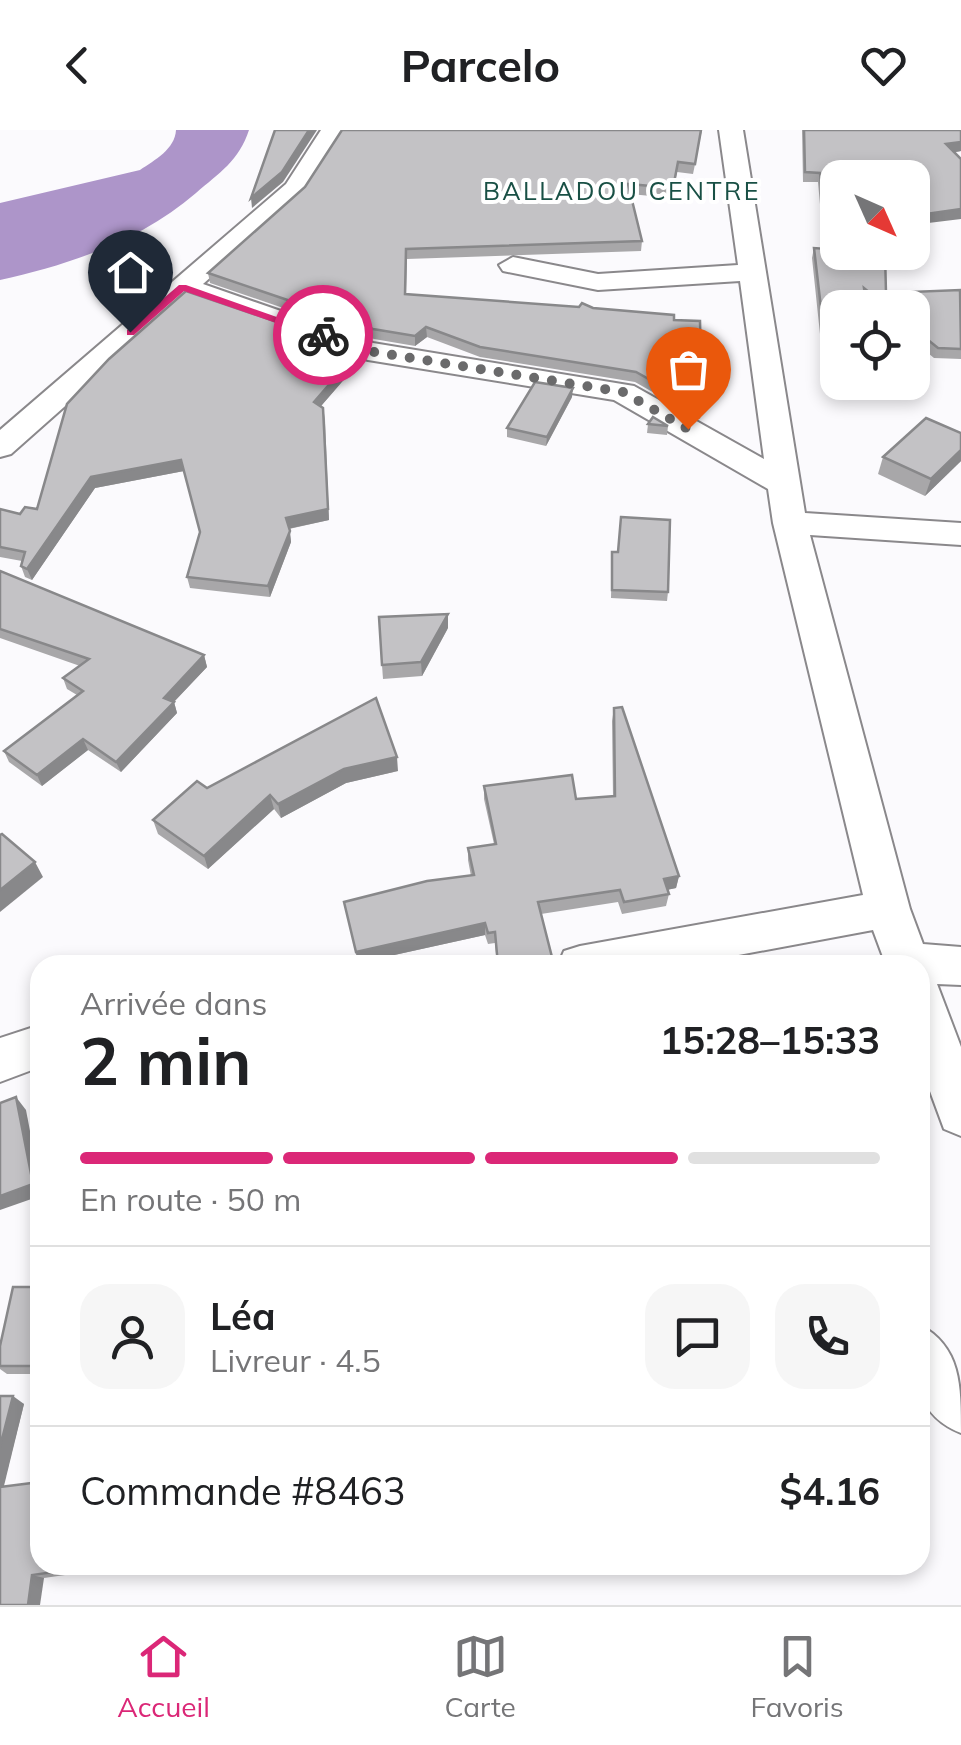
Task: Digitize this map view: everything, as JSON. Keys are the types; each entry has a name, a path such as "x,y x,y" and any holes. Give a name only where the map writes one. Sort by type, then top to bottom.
{"street":[{"path":"0,446 295,188 333,130"},
{"path":"731,130 790,523 888,909 905,955"},
{"path":"513,265 598,282 754,272"},
{"path":"182,287 368,351 623,392 784,484"},
{"path":"790,523 961,534"},
{"path":"635,955 888,909"},
{"path":"930,972 961,966"},
{"path":"930,1026 961,1113"},
{"path":"0,1060 30,1050"},
{"path":"930,1365 961,1405"}],"shaded area":[{"path":"176,130 249,130 227,166 152,224 78,258 0,280 0,203 140,170 168,148"}],"building":[{"path":"275,130 309,130 282,172 251,198"},
{"path":"342,130 701,130 695,164 678,162 673,188 628,184 642,241 406,249 405,294 579,307 582,303 593,308 700,321 702,409 636,372 480,347 426,327 415,336 373,329 208,273 305,187"},
{"path":"804,130 961,130 961,142 946,144 961,159 961,209 930,213 930,160 820,160 820,173 805,172"},
{"path":"814,248 820,248 820,270 885,270 886,290 820,290 820,299"},
{"path":"960,290 961,349 938,348 930,342 930,291"},
{"path":"186,291 359,350 314,402 323,408 328,509 286,518 290,531 268,586 187,577 200,532 181,460 91,477 27,569 21,566 25,552 0,547 0,509 20,514 25,507 37,509 67,404 109,359"},
{"path":"535,382 573,388 547,437 507,428"},
{"path":"653,417 668,426 648,424"},
{"path":"926,418 961,433 961,450 931,479 883,457"},
{"path":"621,517 670,520 668,592 612,590 612,552 618,552"},
{"path":"0,571 204,655 164,698 174,702 116,762 83,739 37,775 4,751 83,691 63,678 89,659 0,629"},
{"path":"448,614 421,662 382,665 379,617"},
{"path":"376,698 397,757 344,769 278,804 270,795 204,856 153,820 197,781 207,788"},
{"path":"622,707 679,876 664,879 669,894 624,902 620,890 538,902 551,955 497,955 495,932 488,933 485,923 356,952 344,902 427,881 474,875 468,848 496,844 484,786 572,775 576,799 615,796 614,708"},
{"path":"0,835 35,862 0,890"},
{"path":"16,1097 30,1185 0,1196 0,1103"},
{"path":"13,1287 30,1287 30,1366 0,1366 0,1346"},
{"path":"0,1396 13,1396 0,1447"},
{"path":"30,1483 32,1575 28,1605 0,1605 0,1487"}],"way so far":[{"path":"323,335 368,351 623,392 688,429"}],"district":[{"name":"BALLADOU CENTRE","path":"622,190"}],"route":[{"path":"130,332 182,287 323,335"}]}
